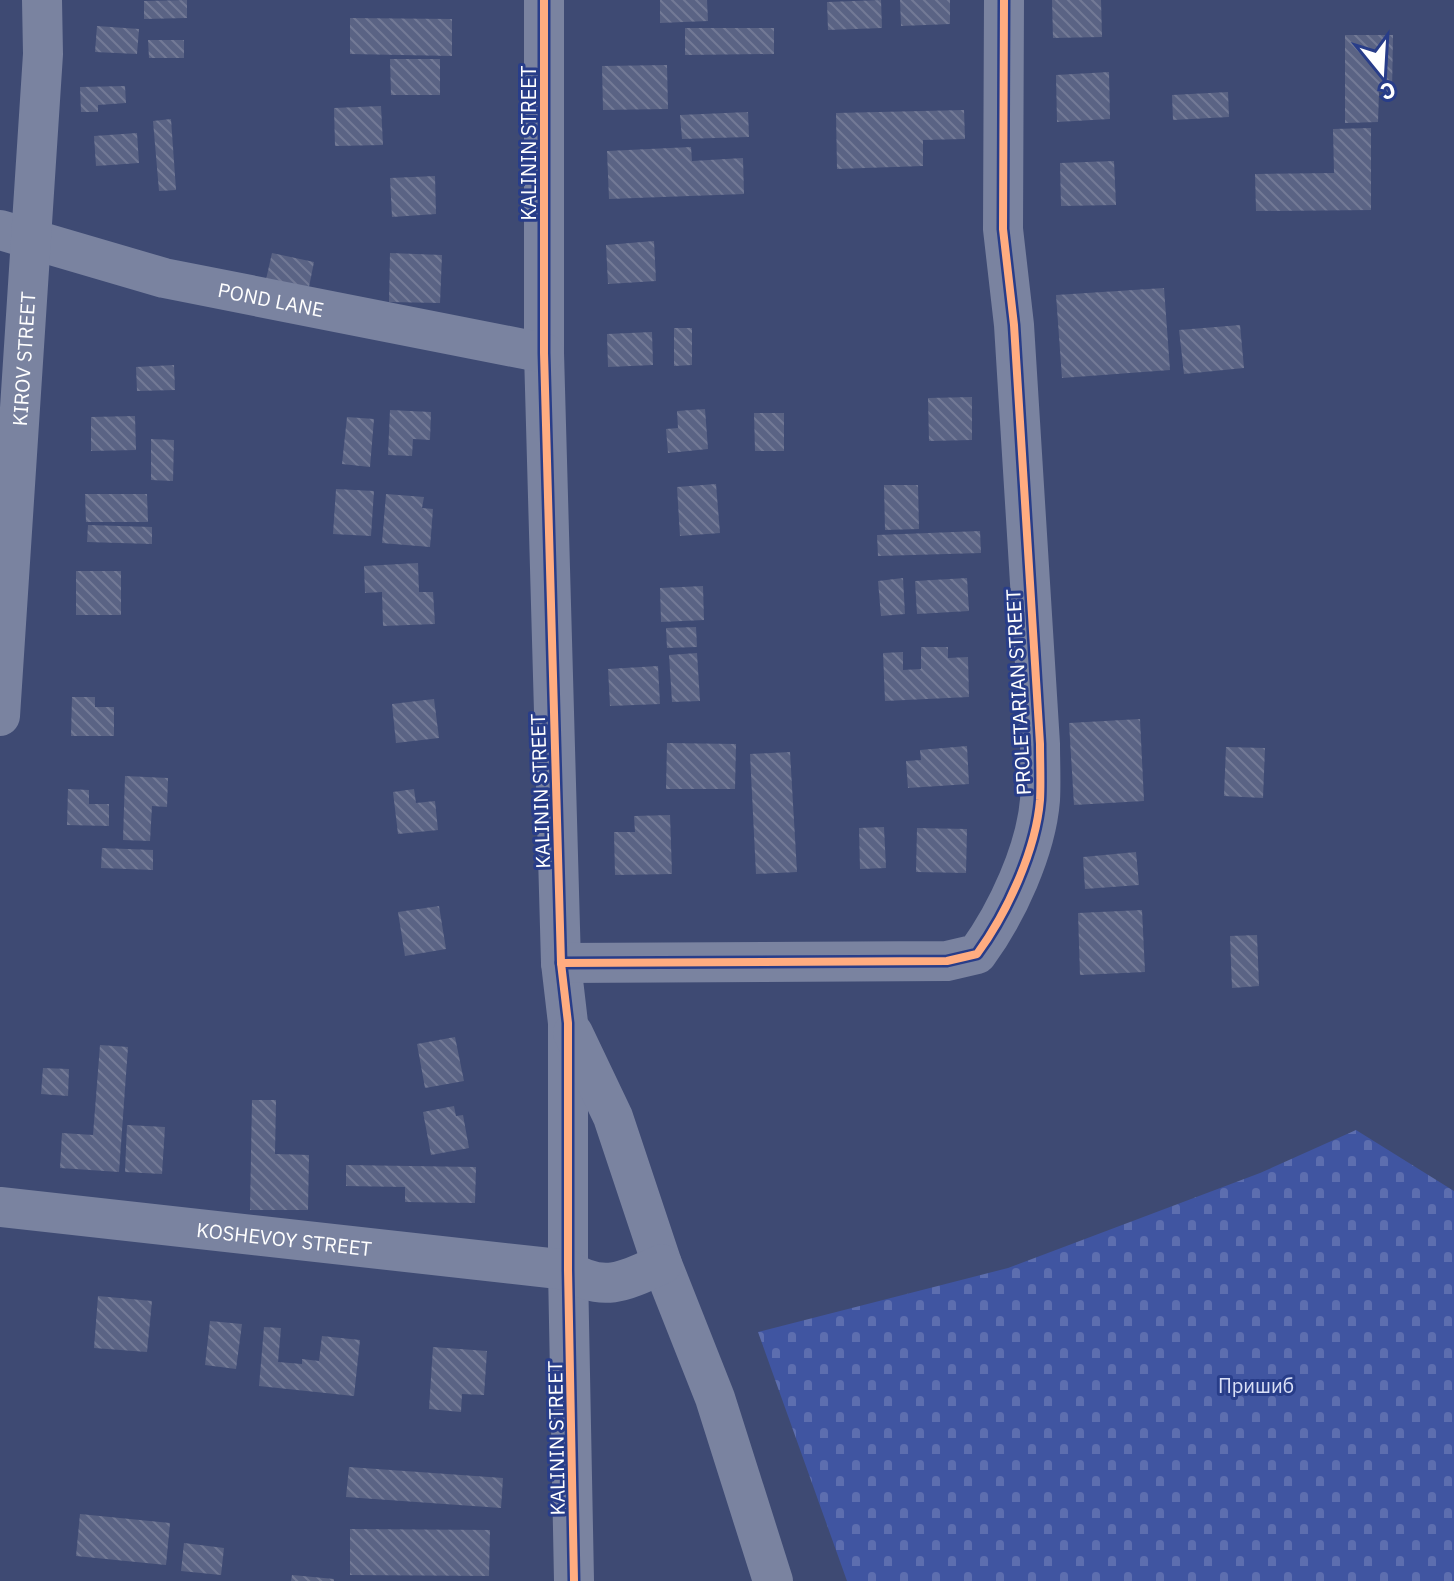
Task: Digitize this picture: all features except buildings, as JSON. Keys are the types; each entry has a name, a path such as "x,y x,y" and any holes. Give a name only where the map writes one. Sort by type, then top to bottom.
{"street":[{"name":"KIROV STREET","path":"0,716 16,236 43,54 42,0"},
{"name":"KALININ STREET","path":"544,0 544,353 561,963 568,1023 568,1270 574,1581"},
{"name":"PROLETARIAN STREET","path":"561,963 947,961 977,954 1001,916 1024,866 1040,802 1040,744 1014,325 1003,229 1004,0"},
{"name":"POND LANE","path":"16,236 164,278 544,353"},
{"path":"568,1023 613,1117 662,1264 715,1398 773,1581"},
{"name":"KOSHEVOY STREET","path":"0,1207 568,1270 584,1280 601,1283 625,1281 662,1264"}],"green space":[{"name":"Пришиб","path":"1356,1130 1454,1191 1454,1581 847,1581 758,1332 1008,1268 1260,1173"}],"cycle path":[{"path":"544,0 544,353 561,963 568,1023 568,1270 574,1581"},
{"path":"561,963 947,961 977,954 1009,900 1026,860 1037,819 1040,744 1014,325 1003,229 1004,0"}]}
